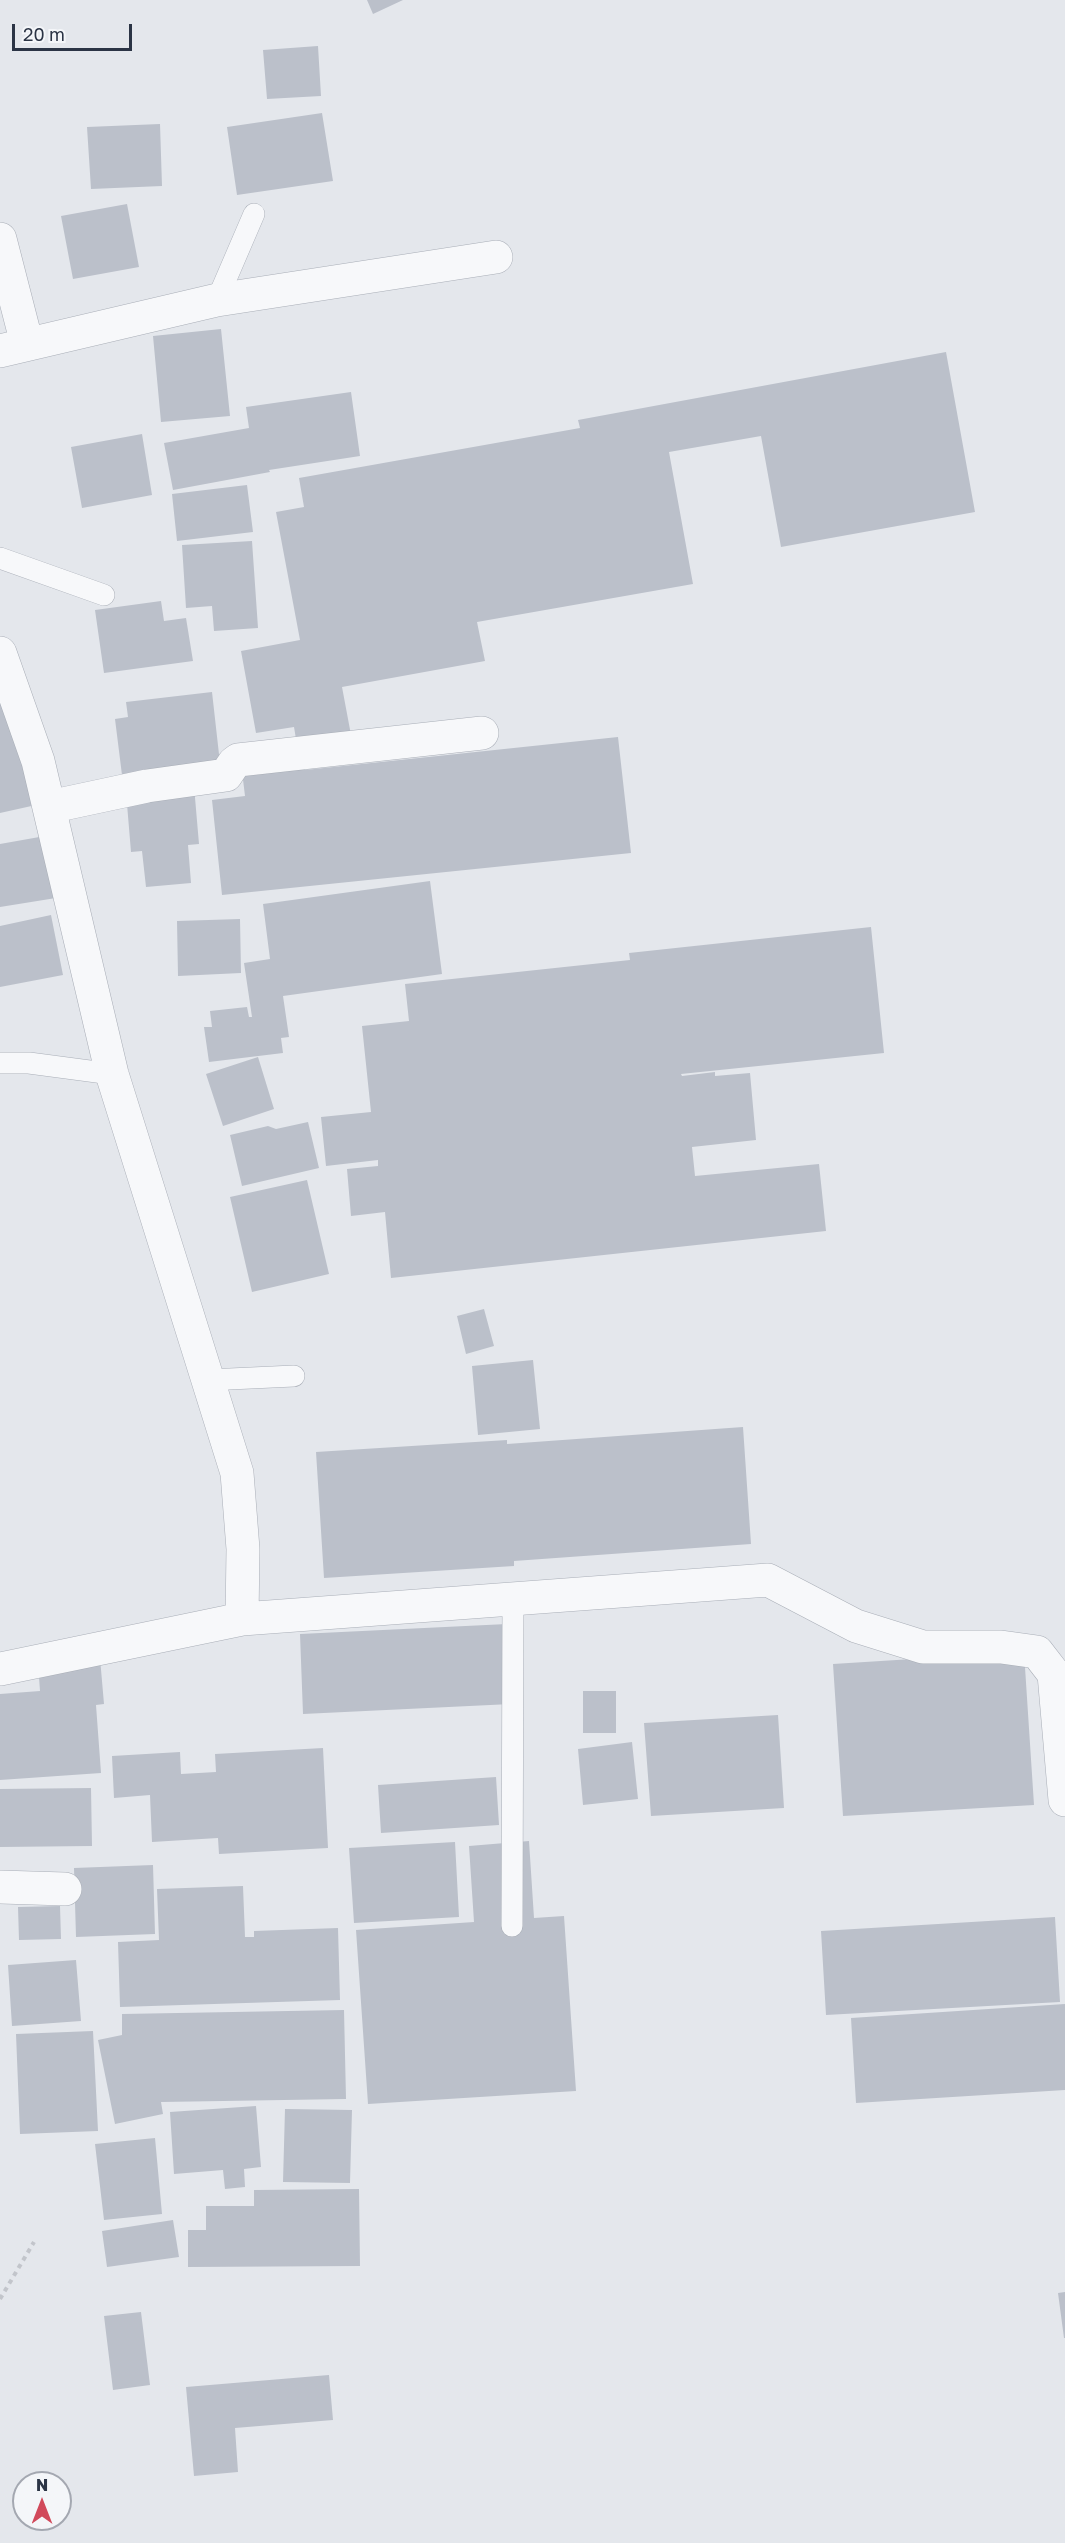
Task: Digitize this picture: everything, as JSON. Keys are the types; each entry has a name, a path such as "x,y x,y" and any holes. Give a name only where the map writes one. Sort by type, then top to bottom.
{"street":[{"path":"0,239 14,348 218,300 496,257"},
{"path":"0,654 38,761 112,1074 237,1473 243,1549 242,1618"},
{"path":"49,807 147,786 226,775 238,760 482,733"},
{"path":"0,1669 242,1618 768,1580 856,1626 923,1647 1001,1647 1037,1652 1054,1674 1065,1800"},
{"path":"0,1887 65,1889"}],"lane":[{"path":"218,300 254,214"},
{"path":"0,558 104,595"},
{"path":"0,1063 29,1063 112,1074"},
{"path":"208,1380 294,1376"},
{"path":"512,1926 513,1599"}],"path":[{"path":"0,2299 34,2241"}],"building":[{"path":"367,0 403,0 373,14"},
{"path":"318,46 321,96 267,99 263,50"},
{"path":"322,113 333,181 237,195 227,127"},
{"path":"160,124 162,186 91,189 87,127"},
{"path":"127,204 139,267 73,279 61,216"},
{"path":"221,329 230,416 161,422 153,336"},
{"path":"946,352 975,512 781,547 761,436 669,452 693,584 477,622 485,661 342,687 351,735 297,745 294,727 256,733 241,651 300,640 276,512 304,507 299,478 580,428 578,420"},
{"path":"351,392 360,456 269,470 270,472 173,490 164,443 249,428 246,407"},
{"path":"142,434 152,495 82,508 71,447"},
{"path":"247,485 253,532 177,541 172,494"},
{"path":"252,541 258,628 214,631 212,606 186,608 182,545"},
{"path":"161,601 164,621 186,618 193,661 104,673 95,610"},
{"path":"212,692 221,772 123,783 115,719 128,717 126,702"},
{"path":"0,697 36,805 0,813"},
{"path":"618,737 631,853 222,895 212,800 245,796 241,763 303,757 305,770"},
{"path":"194,786 199,844 188,845 191,883 146,887 142,851 131,852 126,792"},
{"path":"45,836 56,898 0,907 0,844"},
{"path":"430,881 442,974 283,996 289,1037 281,1038 283,1053 209,1062 204,1027 212,1027 210,1011 247,1007 249,1017 252,1017 244,963 270,959 263,904"},
{"path":"51,915 63,975 0,987 0,926"},
{"path":"240,919 241,973 178,976 177,921"},
{"path":"871,927 884,1053 681,1074 682,1076 715,1072 715,1076 750,1073 756,1140 692,1147 695,1176 819,1164 826,1231 391,1278 385,1212 351,1216 347,1169 378,1166 378,1160 326,1166 321,1117 371,1112 362,1026 409,1021 405,984 630,960 629,953"},
{"path":"258,1057 274,1109 223,1126 206,1074"},
{"path":"308,1122 319,1168 242,1186 230,1135 268,1126 276,1129"},
{"path":"307,1180 329,1274 252,1292 230,1197"},
{"path":"484,1309 494,1346 466,1354 457,1316"},
{"path":"533,1360 540,1429 478,1435 472,1366"},
{"path":"743,1427 751,1544 514,1561 514,1566 324,1578 316,1452 507,1440 507,1444"},
{"path":"507,1624 511,1704 303,1714 300,1634"},
{"path":"1024,1652 1034,1805 843,1816 833,1664"},
{"path":"100,1658 104,1704 96,1705 101,1773 0,1780 0,1694 40,1691 38,1663"},
{"path":"583,1691 616,1691 616,1733 583,1733"},
{"path":"778,1715 784,1808 651,1816 644,1723"},
{"path":"632,1742 638,1799 583,1805 578,1749"},
{"path":"323,1748 328,1848 219,1854 218,1838 152,1842 150,1795 114,1798 112,1756 180,1752 181,1774 216,1772 215,1754"},
{"path":"496,1777 499,1825 381,1833 378,1785"},
{"path":"91,1788 92,1846 0,1847 0,1789"},
{"path":"529,1841 534,1918 564,1916 576,2091 368,2104 356,1930 474,1922 469,1846"},
{"path":"455,1842 459,1917 354,1923 349,1848"},
{"path":"153,1865 155,1934 76,1937 74,1868"},
{"path":"243,1886 245,1937 254,1937 254,1931 338,1928 340,2000 120,2007 118,1942 159,1940 157,1889"},
{"path":"60,1906 61,1939 19,1940 18,1907"},
{"path":"1055,1917 1060,2002 826,2015 821,1931"},
{"path":"76,1960 81,2021 12,2026 8,1965"},
{"path":"1065,2004 1065,2090 856,2103 851,2018"},
{"path":"344,2010 346,2099 161,2102 163,2114 115,2124 98,2040 122,2035 122,2014"},
{"path":"93,2031 98,2131 20,2134 16,2034"},
{"path":"256,2106 261,2167 244,2169 245,2187 225,2189 223,2170 174,2174 170,2112"},
{"path":"285,2109 352,2110 350,2183 283,2182"},
{"path":"155,2138 162,2214 104,2220 95,2144"},
{"path":"359,2189 360,2266 188,2267 188,2230 206,2230 206,2206 254,2206 254,2190"},
{"path":"173,2220 179,2257 107,2267 102,2231"},
{"path":"1065,2292 1065,2338 1064,2338 1058,2293"},
{"path":"141,2312 150,2385 113,2390 104,2316"},
{"path":"329,2375 333,2420 235,2428 238,2472 194,2476 186,2387"}]}
